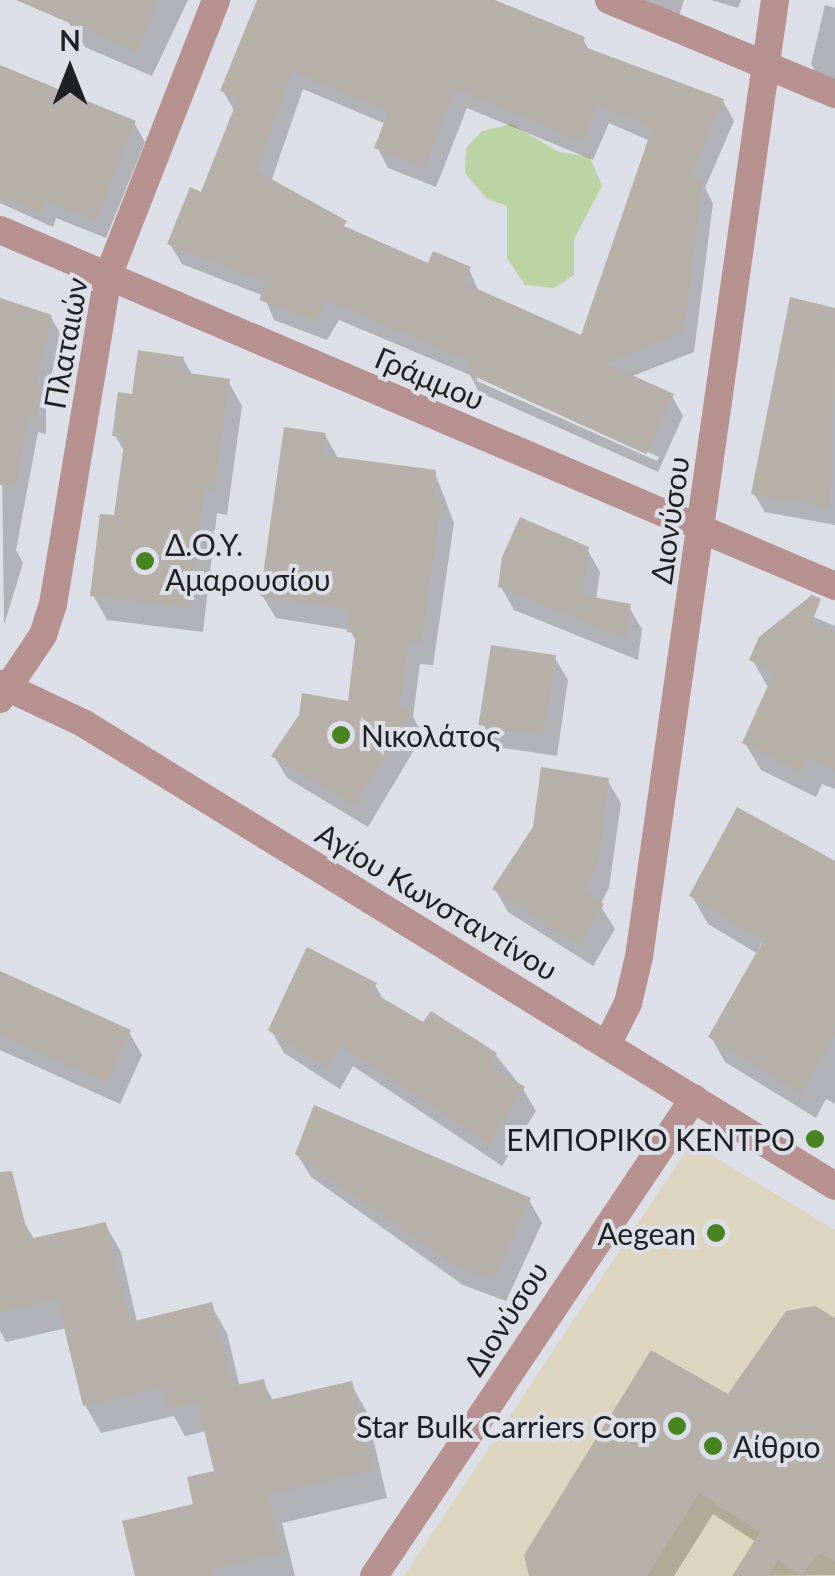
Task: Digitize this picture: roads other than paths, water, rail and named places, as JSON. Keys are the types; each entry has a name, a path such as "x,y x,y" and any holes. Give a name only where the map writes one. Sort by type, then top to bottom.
{"street":[{"name":"Πλαταιών","path":"2,690 43,635 53,604 108,276 216,0"},
{"path":"609,0 835,94"},
{"name":"Διονύσου","path":"608,1044 638,967 775,0"},
{"name":"Γράμμου","path":"0,230 835,586"},
{"name":"Αγίου Κωνσταντίνου","path":"2,690 82,723 835,1186"},
{"name":"Διονύσου","path":"374,1576 694,1098"}],"place":[{"name":"Δ.Ο.Υ. Αμαρουσίου","path":"145,561"},
{"name":"Νικολάτος","path":"341,735"},
{"name":"ΕΜΠΟΡΙΚΟ ΚΕΝΤΡΟ","path":"815,1139"},
{"name":"Aegean","path":"716,1233"},
{"name":"Star Bulk Carriers Corp","path":"677,1426"},
{"name":"Αίθριο","path":"713,1446"}]}
